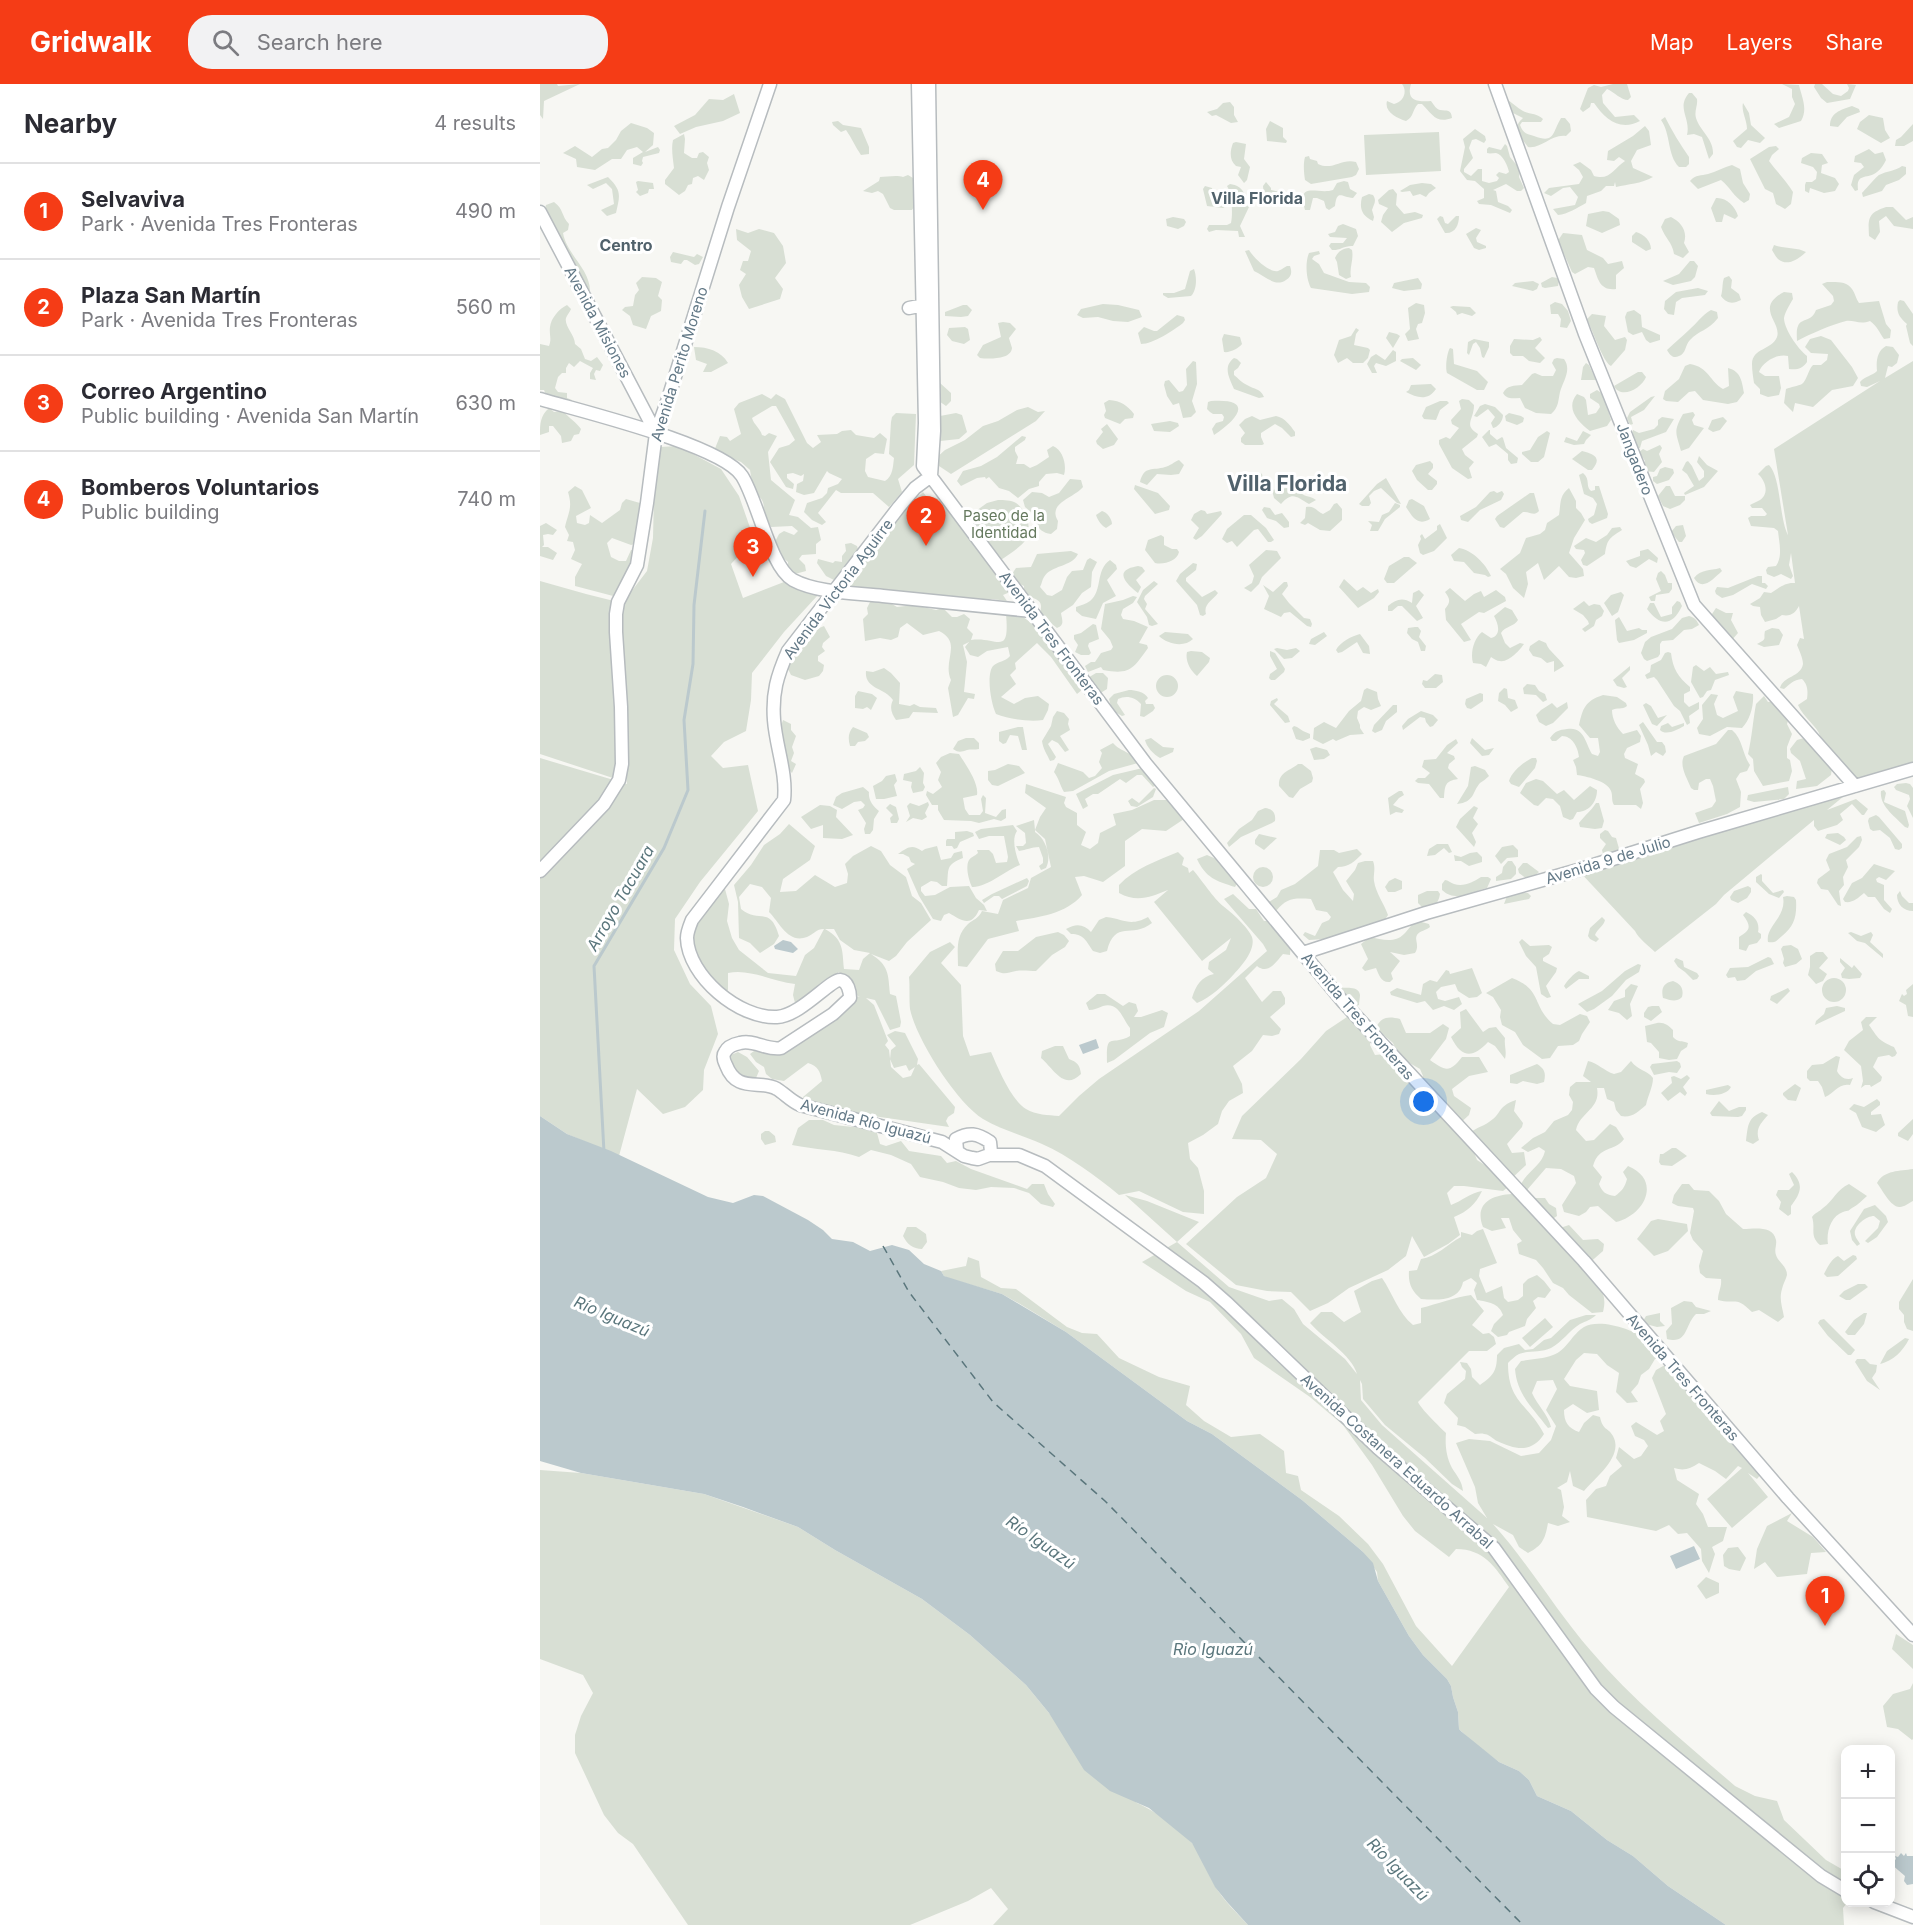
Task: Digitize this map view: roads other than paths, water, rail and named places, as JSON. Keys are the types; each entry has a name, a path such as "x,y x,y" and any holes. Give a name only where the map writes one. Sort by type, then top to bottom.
{"main road":[{"name":"Avenida Perito Moreno","path":"540,871 604,804 619,780 622,764 616,614 618,602 636,565 656,433 770,84"},
{"path":"918,84 925,423 923,466 931,476"},
{"path":"921,305 929,84"},
{"name":"Jangadero","path":"1495,84 1585,334 1694,605 1855,786"},
{"name":"Avenida Misiones","path":"540,212 656,433"},
{"path":"540,399 656,433 710,453 731,465 741,474 754,499 780,567 794,580 836,591 1032,611"},
{"name":"Avenida Victoria Aguirre","path":"791,1101 775,1088 744,1084 730,1076 723,1057 725,1050 744,1042 773,1050 781,1048 833,1014 850,998 850,990 844,982 839,980 833,982 810,1002 787,1015 775,1017 742,1009 718,992 698,970 690,954 687,937 692,920 784,800 785,788 774,720 774,702 777,678 788,651 903,502 931,476"},
{"name":"Avenida Tres Fronteras","path":"931,476 1146,764 1359,1020 1584,1261 1788,1498 1913,1635"},
{"name":"Avenida 9 de Julio","path":"1303,953 1426,913 1913,770"},
{"name":"Avenida Río Iguazú","path":"791,1101 956,1144"},
{"path":"971,1133 982,1136 990,1142 991,1152 978,1159 972,1158 964,1156 956,1144 971,1133"},
{"name":"Avenida Costanera Eduardo Arrabal","path":"989,1155 1019,1155 1045,1166 1211,1289 1378,1448 1494,1548 1596,1689 1614,1707 1821,1876 1841,1888"},
{"path":"1887,1907 1913,1917"}],"water":[{"path":"783,940 791,942 798,949 793,953 775,949 774,946"},
{"path":"1096,1039 1099,1048 1083,1054 1079,1045"},
{"name":"Rio Iguazú","path":"540,1116 567,1134 611,1151 708,1197 733,1203 754,1195 763,1196 808,1220 832,1239 853,1242 870,1251 892,1245 909,1250 924,1264 941,1271 944,1276 1002,1294 1066,1332 1187,1421 1212,1434 1302,1500 1362,1551 1373,1563 1378,1581 1409,1636 1451,1686 1458,1712 1459,1729 1499,1762 1519,1771 1529,1780 1537,1796 1571,1811 1607,1840 1633,1856 1668,1886 1726,1925 1248,1925 1215,1887 1192,1843 1149,1808 1110,1791 1084,1770 1049,1713 1026,1685 970,1635 922,1599 798,1527 743,1507 704,1494 581,1473 540,1461"},
{"path":"1694,1546 1700,1559 1676,1569 1670,1556"},
{"path":"1901,1853 1904,1856 1906,1853 1907,1856 1913,1856 1913,1884 1907,1885 1904,1881 1905,1876 1895,1867 1895,1856 1898,1857"}],"waterway":[{"name":"Arroyo Tacuara","path":"604,1152 594,966 664,848 688,790 684,720 693,664 694,605 705,511"}],"place":[{"name":"Bomberos Voluntarios","path":"983,210"},
{"name":"Plaza San Martín","path":"926,546"},
{"name":"Correo Argentino","path":"753,577"},
{"name":"Selvaviva","path":"1825,1626"}],"district":[{"name":"Villa Florida","path":"1257,198"},
{"name":"Centro","path":"626,245"},
{"name":"Villa Florida","path":"1287,483"}],"park label":[{"name":"Paseo de la Identidad","path":"1004,524"}],"water label":[{"name":"Río Iguazú","path":"612,1316"},
{"name":"Río Iguazú","path":"1041,1542"},
{"name":"Río Iguazú","path":"1398,1869"}]}
